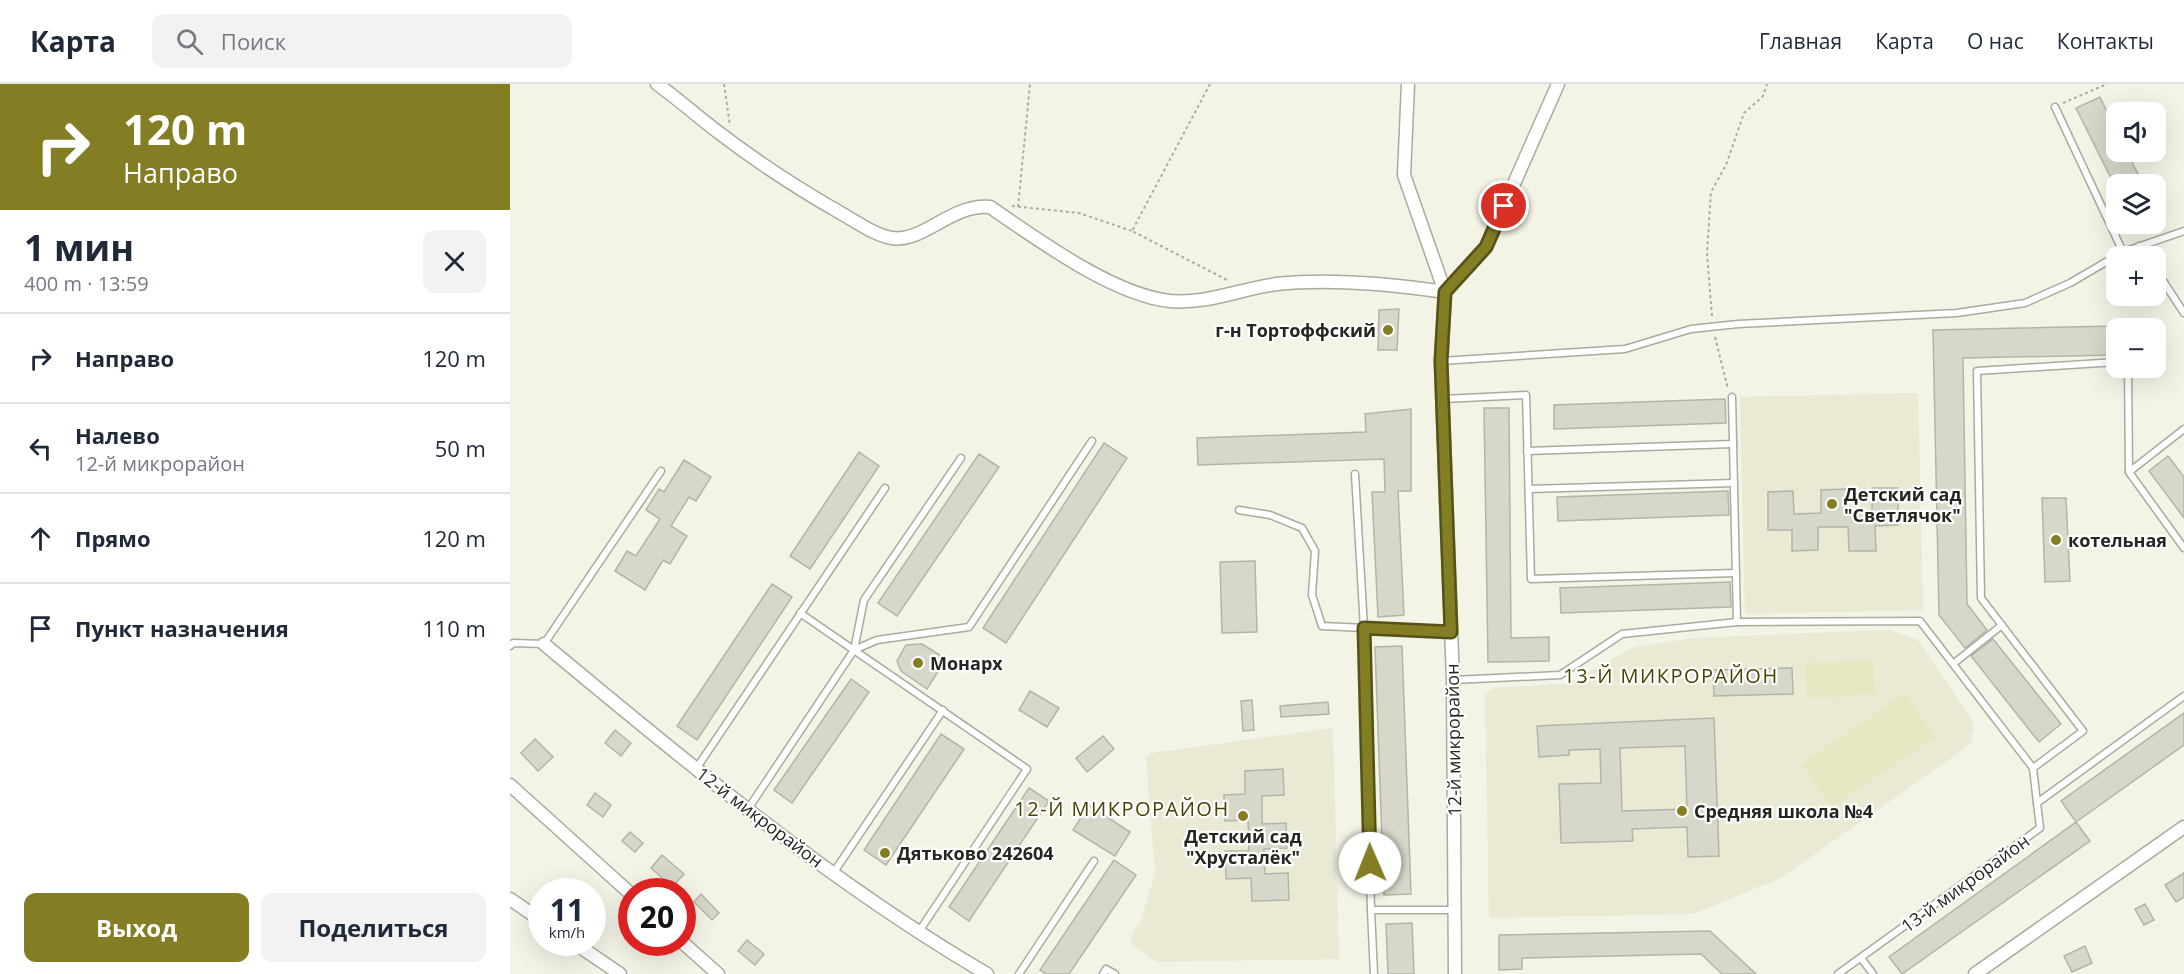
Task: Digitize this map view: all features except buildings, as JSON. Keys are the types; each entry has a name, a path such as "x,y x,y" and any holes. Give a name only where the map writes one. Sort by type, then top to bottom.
{"street":[{"path":"657,84 733,143 802,191 870,230 893,238 918,233 944,218 975,206 990,207 1101,277 1140,294 1170,301 1221,298 1275,285 1312,282 1403,286 1445,292"},
{"path":"1408,84 1404,175 1445,292"},
{"path":"1445,292 1486,247 1558,84"},
{"name":"12-й микрорайон","path":"1445,292 1441,361 1453,680 1455,974"},
{"name":"12-й микрорайон","path":"544,644 695,769 748,809 918,933 987,974"},
{"path":"510,785 618,883"},
{"path":"1975,974 2184,827"},
{"path":"510,899 528,911"},
{"path":"696,954 718,974"},
{"path":"594,956 620,974"}],"lane":[{"path":"2055,107 2120,246"},
{"path":"2139,246 2184,231"},
{"path":"1441,361 1625,349 1691,329 1957,313 2025,303 2070,284 2106,262"},
{"path":"2166,285 2184,313"},
{"path":"2033,768 2082,731 1981,598 1977,370 2106,363"},
{"path":"2128,378 2129,472 2184,548"},
{"path":"1443,399 1526,395 1531,579 1736,573"},
{"path":"1732,397 1737,622"},
{"path":"2129,472 2184,429"},
{"path":"854,650 877,640 969,627 1092,441"},
{"path":"1527,451 1733,444"},
{"path":"748,809 854,650 864,600 962,458"},
{"path":"510,646 513,643 544,644 661,471"},
{"path":"1356,474 1364,628 1374,974"},
{"path":"1529,489 1734,483"},
{"path":"695,769 885,488"},
{"path":"1239,510 1270,514 1302,528 1315,551 1312,596 1322,626 1451,632"},
{"path":"800,613 1027,769 918,933"},
{"path":"1453,680 1560,675 1622,634 1737,622 1920,621 2033,768 2037,803 2184,696"},
{"path":"1953,664 2002,625"},
{"path":"834,872 943,710"},
{"name":"13-й микрорайон","path":"1838,974 2040,828 2037,803"},
{"path":"1019,974 1094,861"},
{"path":"1371,910 1454,910"},
{"path":"1861,958 1873,974"},
{"path":"1102,974 1106,969 1115,974"}],"path":[{"path":"724,84 733,143"},
{"path":"1016,225 1030,84"},
{"path":"1132,231 1210,84"},
{"path":"1732,397 1724,379 1713,327 1707,253 1711,192 1726,165 1744,113 1763,96 1767,84"},
{"path":"2055,107 2107,84"},
{"path":"990,207 1018,206 1079,213 1132,231 1230,281"}],"shaded area":[{"name":"Детский сад \"Светлячок\"","path":"1918,393 1923,610 1745,614 1740,397"},
{"name":"Средняя школа №4","path":"1889,630 1918,640 1974,723 1971,744 1781,878 1693,914 1489,918 1485,694 1494,688 1566,684 1632,648 1692,638"},
{"path":"1873,660 1875,694 1807,698 1805,664"},
{"path":"1905,693 1935,737 1831,807 1802,764"},
{"name":"Детский сад \"Хрусталёк\"","path":"1333,728 1339,959 1157,962 1131,944 1132,933 1141,921 1155,873 1146,758 1151,753"}],"place":[{"name":"г-н Тортоффский","path":"1388,330"},
{"name":"Детский сад \"Светлячок\"","path":"1832,504"},
{"name":"котельная","path":"2056,540"},
{"name":"Монарх","path":"918,663"},
{"name":"Средняя школа №4","path":"1682,811"},
{"name":"Детский сад \"Хрусталёк\"","path":"1243,816"},
{"name":"Дятьково 242604","path":"885,853"}],"district":[{"name":"13-Й МИКРОРАЙОН","path":"1671,675"},
{"name":"12-Й МИКРОРАЙОН","path":"1122,808"}],"route":[{"path":"1370,863 1364,628 1451,632 1441,361 1445,292 1486,247 1504,206"}]}
